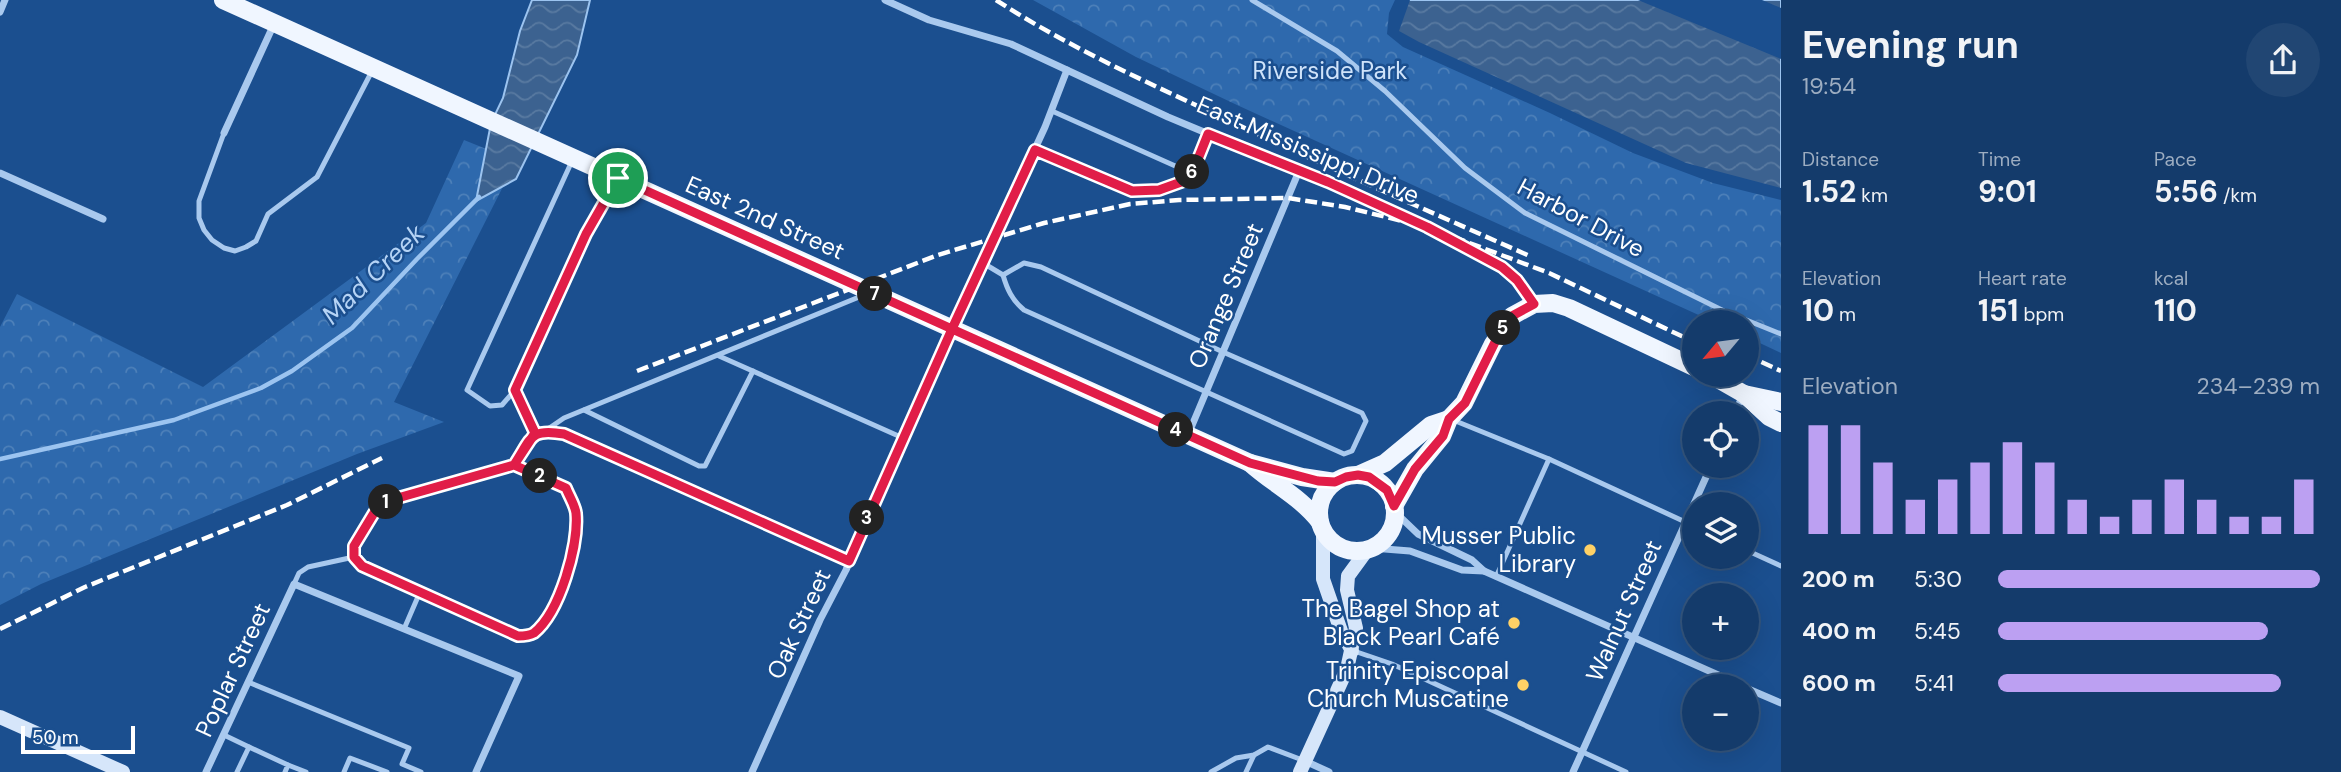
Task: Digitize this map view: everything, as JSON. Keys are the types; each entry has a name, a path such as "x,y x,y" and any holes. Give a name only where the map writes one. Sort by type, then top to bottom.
{"main road":[{"name":"East 2nd Street","path":"230,2 1250,463 1302,477 1335,482"},
{"path":"1302,766 1347,669 1352,650 1356,628 1347,590 1348,576 1370,549 1389,533 1395,509 1415,469 1443,436 1449,419 1465,403 1501,330 1512,316 1534,304 1553,303 1682,361"},
{"path":"1732,387 1744,394 1769,417 1781,423"},
{"path":"1744,394 1781,402"},
{"path":"1352,650 1340,631 1323,579 1322,526 1319,511 1321,500 1335,482 1385,463 1430,425 1449,419"},
{"name":"East 2nd Street","path":"1250,463 1268,480 1300,500 1322,526"},
{"path":"1358,475 1379,482 1387,490 1395,509"},
{"path":"1322,526 1329,539 1347,550 1370,549"},
{"path":"0,717 123,772"}],"street":[{"path":"0,12 5,0"},
{"name":"East Mississippi Drive","path":"885,0 929,20 1010,44 1208,134 1391,210 1502,267 1517,280 1534,304"},
{"path":"224,133 274,23"},
{"name":"Oak Street","path":"752,772 1035,150 1067,70"},
{"name":"Orange Street","path":"1188,435 1299,171"},
{"path":"0,173 103,219"},
{"path":"1741,401 1744,394"},
{"path":"614,455 849,561"},
{"path":"1395,509 1418,534 1472,560 1484,571 1717,674"},
{"name":"Walnut Street","path":"1573,772 1682,531"},
{"path":"1370,549 1409,551 1462,570 1484,571"},
{"path":"294,584 519,676 476,772"},
{"name":"Poplar Street","path":"206,772 294,584"},
{"path":"1759,693 1781,703"},
{"path":"1302,766 1329,772"}],"lane":[{"name":"Harbor Drive","path":"1252,0 1337,51 1385,91 1465,168 1525,213 1724,310 1781,334"},
{"path":"1267,9 1271,0"},
{"path":"224,133 200,201 199,218 212,240 224,248 234,250 256,241 268,214 317,177 373,68"},
{"path":"1052,111 1191,173"},
{"path":"1035,150 1132,191 1166,188 1184,181 1191,173 1208,134"},
{"path":"573,158 467,390 490,406 502,405 515,390 586,234 618,178"},
{"path":"982,263 1003,275 1007,289 1024,310 1344,454 1352,451 1366,421 1362,413 1041,267 1024,263 1003,275"},
{"path":"514,465 535,433 564,418 870,292"},
{"path":"719,356 904,438"},
{"path":"584,410 699,466 705,466 753,371"},
{"path":"515,390 535,433"},
{"path":"1449,419 1549,459 1682,520"},
{"path":"545,430 564,434 614,455"},
{"path":"1496,577 1549,459"},
{"path":"514,465 566,488 576,510 576,542 561,591 542,624 531,635 518,636 362,566 354,557 354,546 380,503 514,465"},
{"path":"1759,556 1781,566"},
{"path":"294,584 299,573 308,567 354,557"},
{"path":"404,629 420,592"},
{"path":"1352,650 1392,664 1626,772"},
{"path":"248,682 409,748 399,772"},
{"path":"224,735 306,772"},
{"path":"237,772 249,747"},
{"path":"1212,772 1236,758 1254,755 1268,747 1302,766"},
{"path":"1246,772 1254,755"},
{"path":"344,772 350,758 387,772"},
{"path":"402,764 421,772"},
{"path":"285,772 288,765"}],"green space":[{"name":"Riverside Park","path":"1033,0 1399,0 1781,197 1781,353 1759,343 1759,310 1688,310 1136,57"},
{"path":"464,140 516,161 394,402 444,422 357,454 41,584 0,605 0,327 17,294 203,387 426,223"}],"water":[{"path":"532,0 590,0 577,55 516,179 476,201 491,123 503,98 520,31"},
{"path":"1399,0 1781,0 1781,197 1714,180 1391,34"}],"pier":[{"path":"1395,0 1410,0 1399,31 1419,42 1686,163 1781,188 1781,200 1713,183 1633,153 1403,47 1387,34 1389,13"},
{"path":"1638,0 1762,0 1781,8 1781,59"}],"waterway":[{"name":"Mad Creek","path":"0,459 174,420 261,388 292,371 352,328 479,197"}],"railway":[{"path":"996,0 1076,47 1132,75 1532,257"},
{"path":"637,371 938,255 1044,223 1130,204 1179,200 1288,198 1345,207 1427,227 1549,273 1682,336"},
{"path":"1759,361 1781,371"},
{"path":"0,629 85,587 287,505 382,458"}],"place":[{"name":"Musser Public Library","path":"1590,550"},
{"name":"The Bagel Shop at Black Pearl Café","path":"1514,623"},
{"name":"Trinity Episcopal Church Muscatine","path":"1523,685"}],"route":[{"path":"618,178 586,234 515,390 535,433 514,465 380,503 354,546 354,557 362,566 518,636 531,635 542,624 561,591 576,542 576,510 566,488 514,465 535,433 545,430 564,434 849,561 952,329 1250,463 1318,481 1335,482 1358,475 1369,477 1387,490 1394,506 1415,469 1443,436 1449,419 1465,403 1501,330 1512,316 1534,304 1517,280 1502,267 1427,227 1328,182 1208,134 1194,169 1184,181 1159,190 1132,191 1035,150 952,329 618,178"}]}
